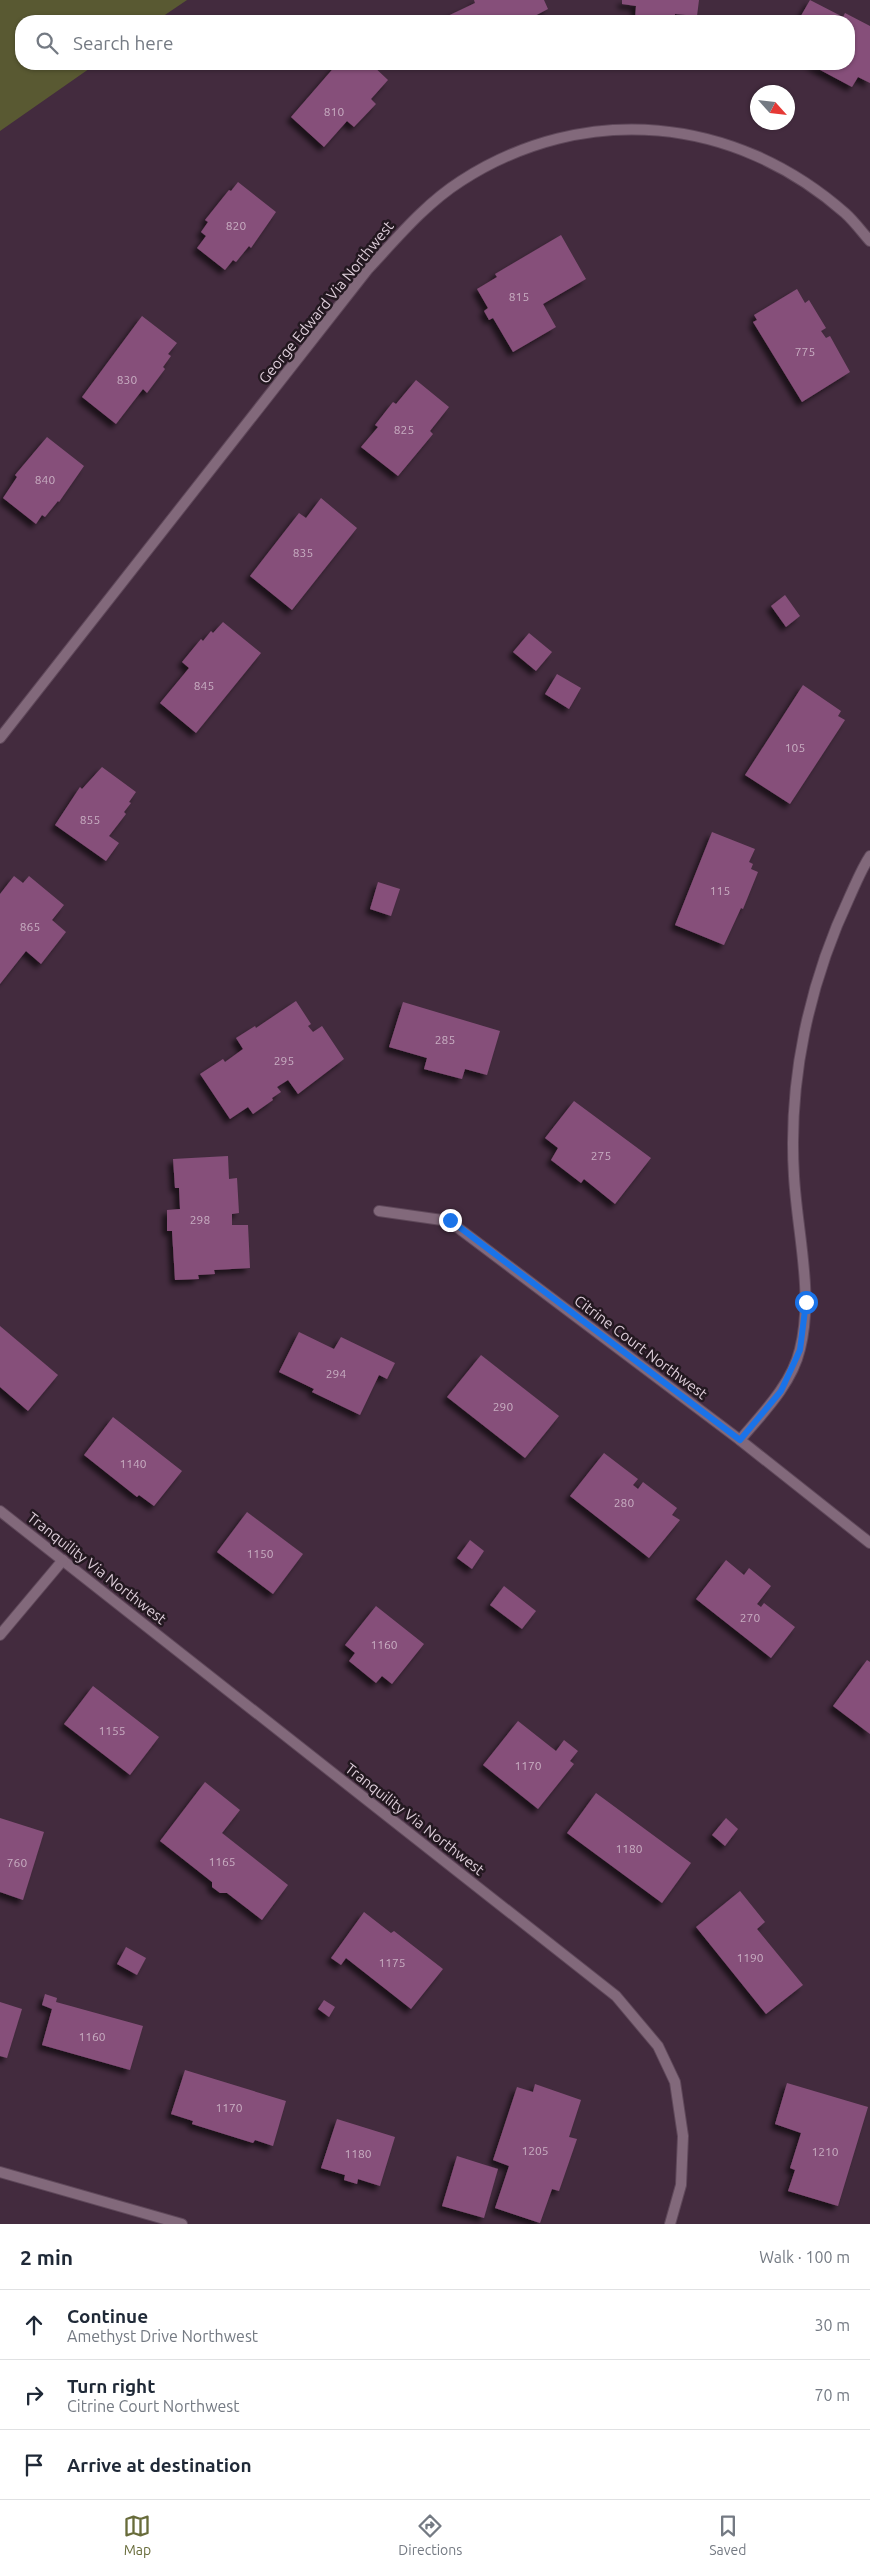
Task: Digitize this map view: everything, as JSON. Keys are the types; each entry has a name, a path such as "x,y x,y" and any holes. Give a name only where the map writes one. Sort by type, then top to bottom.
{"street":[{"name":"George Edward Via Northwest","path":"0,738 368,269 417,216 460,181 503,156 565,135 618,129 672,130 736,146 796,176 846,214 870,242"},
{"path":"740,1440 781,1391 800,1350 806,1302 794,1174 794,1098 806,1022 830,938 870,856"},
{"name":"Citrine Court Northwest","path":"379,1211 450,1220 740,1440 870,1543"},
{"name":"Tranquility Via Northwest","path":"0,1511 616,1996 658,2046 675,2082 683,2136 681,2185 670,2224"},
{"path":"0,1635 63,1560"},
{"path":"0,2172 182,2224"}],"shaded area":[{"path":"0,0 187,0 165,15 15,15 15,70 87,70 0,131"}],"building":[{"path":"474,0 544,0 548,9 536,15 450,15 475,3"},
{"path":"622,0 699,0 697,15 635,15 636,6 622,4"},
{"path":"810,0 839,15 801,15"},
{"path":"855,18 870,26 870,83 858,77 852,87 820,70 855,70"},
{"path":"332,70 377,70 388,80 371,99 376,104 354,127 347,121 324,147 291,117"},
{"path":"238,182 276,212 251,248 249,246 236,262 233,260 225,270 197,248 206,236 201,232 208,222 205,220 229,190 231,191"},
{"path":"561,235 586,279 543,304 556,327 513,352 493,318 489,320 484,311 488,308 477,289 497,277 495,274"},
{"path":"797,289 805,303 809,300 826,328 821,331 826,338 830,336 850,372 802,402 753,322 757,320 754,315"},
{"path":"142,316 177,343 168,354 171,356 163,367 165,369 147,393 143,389 116,424 82,397"},
{"path":"416,380 449,407 430,431 433,434 398,476 361,447 378,427 375,425 393,402 396,404"},
{"path":"47,437 84,466 59,502 45,517 42,515 36,524 3,498 17,477 15,475"},
{"path":"321,498 357,528 292,610 250,576 299,513 306,518"},
{"path":"785,595 800,616 786,627 771,606"},
{"path":"223,622 261,653 196,733 160,703 189,668 182,662 201,639 203,641 211,631 213,633"},
{"path":"529,633 552,652 536,671 513,652"},
{"path":"557,674 581,688 569,709 545,694"},
{"path":"803,685 841,711 838,716 845,720 790,804 745,775"},
{"path":"102,767 136,792 124,812 126,814 109,836 119,843 106,861 55,825 80,787 82,789"},
{"path":"712,832 755,849 749,862 753,864 751,869 758,872 743,909 741,908 724,945 675,925"},
{"path":"14,876 23,883 29,876 64,905 52,920 66,932 41,964 26,951 0,984 0,894"},
{"path":"378,882 400,889 391,916 370,909"},
{"path":"296,1001 311,1024 308,1026 313,1032 322,1026 344,1059 298,1094 288,1080 277,1087 281,1092 272,1098 273,1100 253,1114 248,1107 230,1119 200,1074 223,1059 225,1062 243,1049 236,1038 255,1026 256,1028"},
{"path":"403,1002 500,1031 487,1075 465,1069 462,1079 424,1069 427,1058 389,1047"},
{"path":"574,1101 651,1158 615,1204 584,1179 581,1183 551,1160 558,1148 545,1138"},
{"path":"228,1156 229,1179 237,1178 239,1213 232,1214 232,1225 248,1225 250,1268 214,1270 215,1274 198,1275 199,1279 175,1280 172,1231 167,1231 167,1210 180,1209 179,1188 175,1188 173,1159"},
{"path":"0,1326 58,1375 28,1411 0,1387"},
{"path":"299,1332 334,1349 341,1337 395,1363 387,1379 379,1375 360,1415 312,1392 314,1389 279,1372"},
{"path":"481,1355 559,1416 525,1458 447,1397"},
{"path":"113,1417 182,1471 154,1506 139,1495 137,1497 84,1455"},
{"path":"604,1453 638,1479 633,1485 638,1489 643,1482 677,1508 672,1515 680,1520 649,1558 570,1496"},
{"path":"247,1512 303,1554 273,1594 217,1552"},
{"path":"470,1540 484,1551 472,1569 457,1558"},
{"path":"726,1560 744,1575 749,1568 771,1586 757,1604 761,1607 764,1603 795,1627 771,1658 696,1599"},
{"path":"504,1586 536,1611 522,1629 490,1605"},
{"path":"376,1606 424,1644 392,1684 382,1676 376,1683 349,1661 355,1653 345,1645"},
{"path":"867,1660 870,1662 870,1734 833,1706"},
{"path":"93,1686 159,1737 130,1775 64,1724"},
{"path":"518,1721 556,1751 564,1740 578,1751 570,1761 574,1764 538,1809 483,1765"},
{"path":"205,1782 240,1810 222,1833 288,1885 262,1920 227,1893 220,1893 212,1887 212,1882 160,1841"},
{"path":"596,1793 691,1863 662,1903 567,1833"},
{"path":"0,1818 44,1832 23,1900 0,1892"},
{"path":"726,1818 738,1829 725,1846 712,1835"},
{"path":"740,1891 765,1922 757,1929 803,1985 766,2014 696,1927"},
{"path":"364,1912 391,1933 394,1931 443,1969 411,2009 346,1958 341,1965 331,1958"},
{"path":"126,1947 146,1958 137,1975 117,1964"},
{"path":"45,1994 57,1998 56,2002 143,2026 130,2070 42,2045 52,2009 42,2005"},
{"path":"324,2000 335,2007 329,2017 318,2009"},
{"path":"0,2002 22,2009 7,2058 0,2056"},
{"path":"185,2070 286,2101 273,2146 255,2140 253,2143 192,2124 193,2121 171,2114"},
{"path":"787,2083 868,2107 838,2206 788,2191 795,2170 790,2168 801,2133 775,2124"},
{"path":"535,2084 581,2100 569,2137 577,2139 559,2191 552,2189 540,2223 495,2208 509,2166 493,2160 517,2087 533,2092"},
{"path":"337,2119 395,2137 380,2186 358,2179 357,2184 344,2180 345,2175 321,2168"},
{"path":"457,2156 498,2169 484,2218 442,2206"}],"route":[{"path":"450,1220 740,1440 781,1391 800,1350 806,1302"}]}
